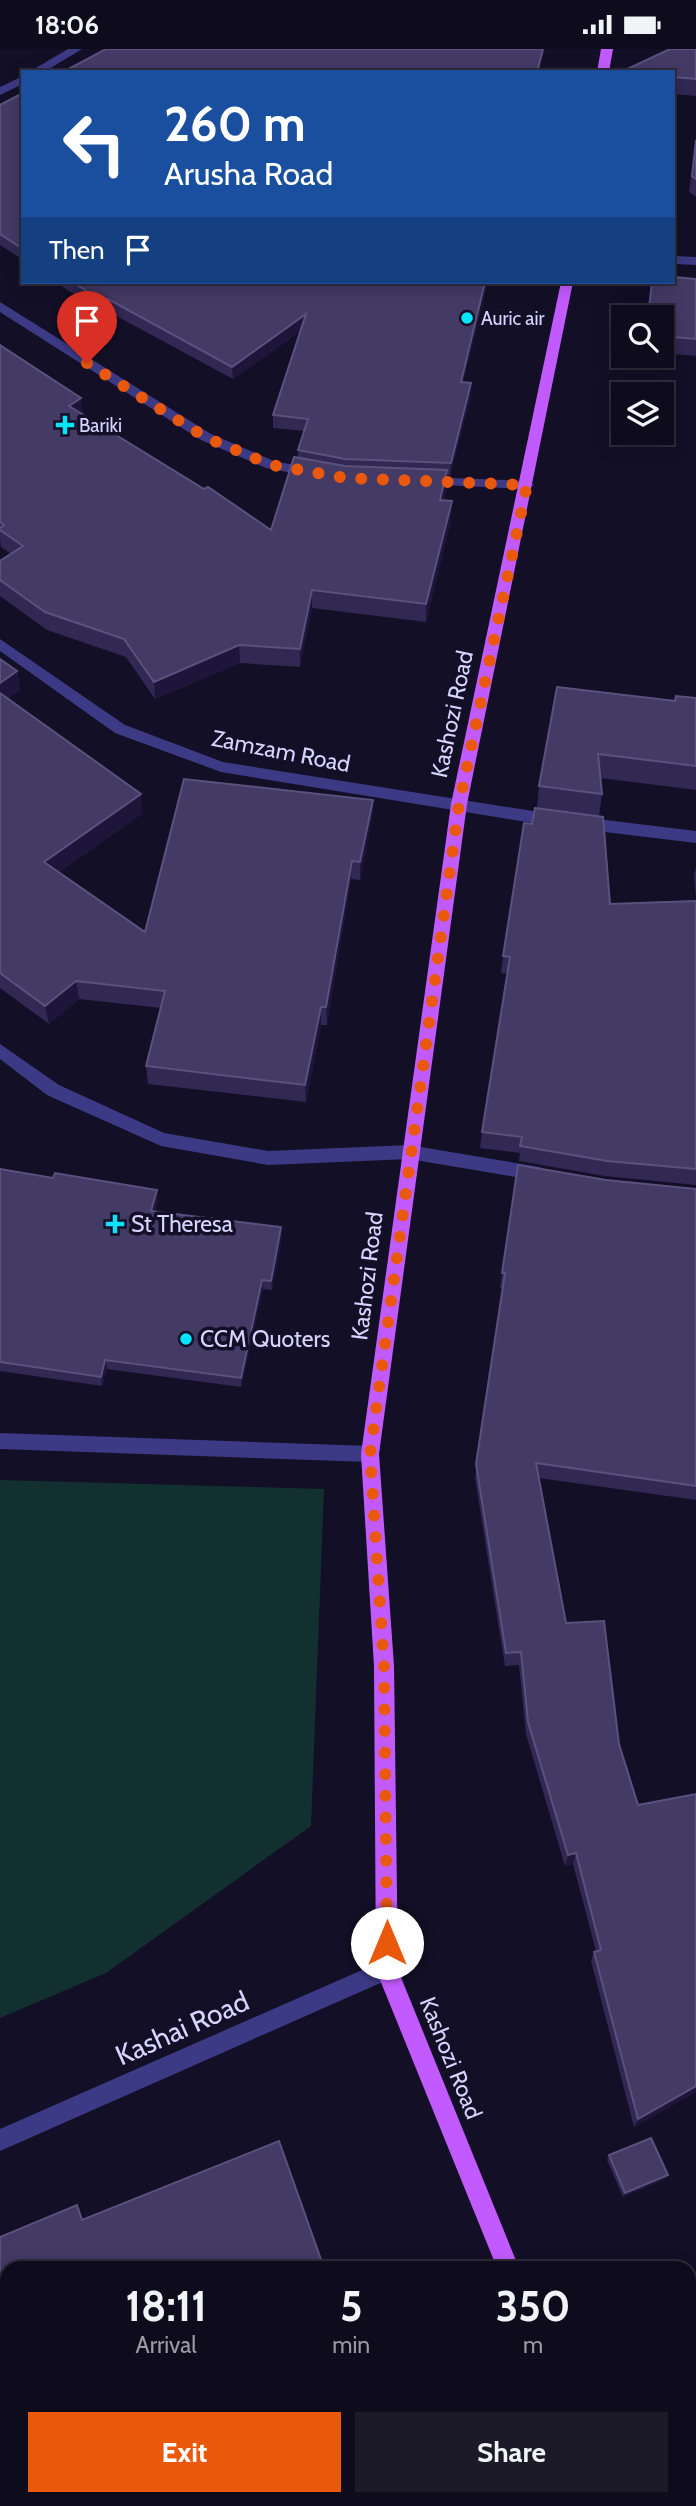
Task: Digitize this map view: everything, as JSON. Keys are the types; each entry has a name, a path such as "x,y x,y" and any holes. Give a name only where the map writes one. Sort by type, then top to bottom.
{"main road":[{"path":"603,70 607,49"},
{"name":"Kashozi Road","path":"505,2261 387,1971 384,1666 370,1454 459,804 567,284"}],"street":[{"path":"41,70 62,63 76,49"},
{"path":"0,92 21,80"},
{"path":"675,260 696,261"},
{"path":"0,306 205,437 271,465 332,476"},
{"path":"410,481 527,485"},
{"name":"Zamzam Road","path":"0,644 120,729 221,767 540,818 696,837"},
{"path":"0,1050 53,1090 161,1139 268,1158 410,1152 552,1177"},
{"path":"0,1441 370,1454"},
{"name":"Kashai Road","path":"0,2140 387,1971"}],"green space":[{"path":"0,1480 324,1489 311,1826 106,1973 0,2018"}],"building":[{"path":"106,49 543,49 538,70 67,70"},
{"path":"670,49 696,49 696,79 675,77 675,70 625,70"},
{"path":"21,94 21,248 0,234 0,105"},
{"path":"696,140 696,179 692,176"},
{"path":"675,277 696,279 696,339 674,337 674,305 649,305 652,284 675,284"},
{"path":"76,284 485,284 461,382 471,383 451,463 345,459 298,450 308,419 273,415 306,314 232,367 108,299 103,302"},
{"path":"0,345 81,398 69,406 204,489 208,487 271,530 294,457 345,466 447,470 440,500 452,501 426,604 312,590 300,649 239,645 154,682 124,639 45,612 0,580 0,561 23,546 0,530 4,525 0,522"},
{"path":"0,659 17,671 0,683"},
{"path":"557,687 675,701 676,696 696,698 696,766 598,754 602,794 539,786"},
{"path":"0,693 141,794 44,862 145,932 184,779 373,800 360,862 352,861 326,1007 321,1007 305,1085 146,1066 165,991 76,981 45,1006 0,973"},
{"path":"535,808 603,817 610,904 696,901 696,1169 607,1161 520,1146 522,1137 482,1132 510,957 503,956 524,823 532,824"},
{"path":"518,1165 606,1180 696,1189 696,1486 536,1463 566,1623 604,1621 619,1744 638,1805 696,1794 696,2086 638,2119 594,1952 601,1950 576,1853 568,1855 528,1722 521,1652 506,1653 476,1464 505,1273 502,1273"},
{"path":"0,1169 53,1178 55,1173 157,1190 151,1211 281,1227 271,1281 262,1280 241,1378 105,1360 101,1377 0,1362"},
{"path":"651,2138 668,2175 625,2193 609,2155"},
{"path":"279,2141 322,2261 0,2261 0,2237 77,2205 82,2220"}],"place":[{"name":"Auric air","path":"467,318"},
{"name":"Bariki","path":"65,425"},
{"name":"St Theresa","path":"115,1224"},
{"name":"CCM Quoters","path":"186,1339"}],"route":[{"path":"87,363 205,437 271,465 345,478 527,485 459,804 370,1454 384,1666 387,1943"}]}
